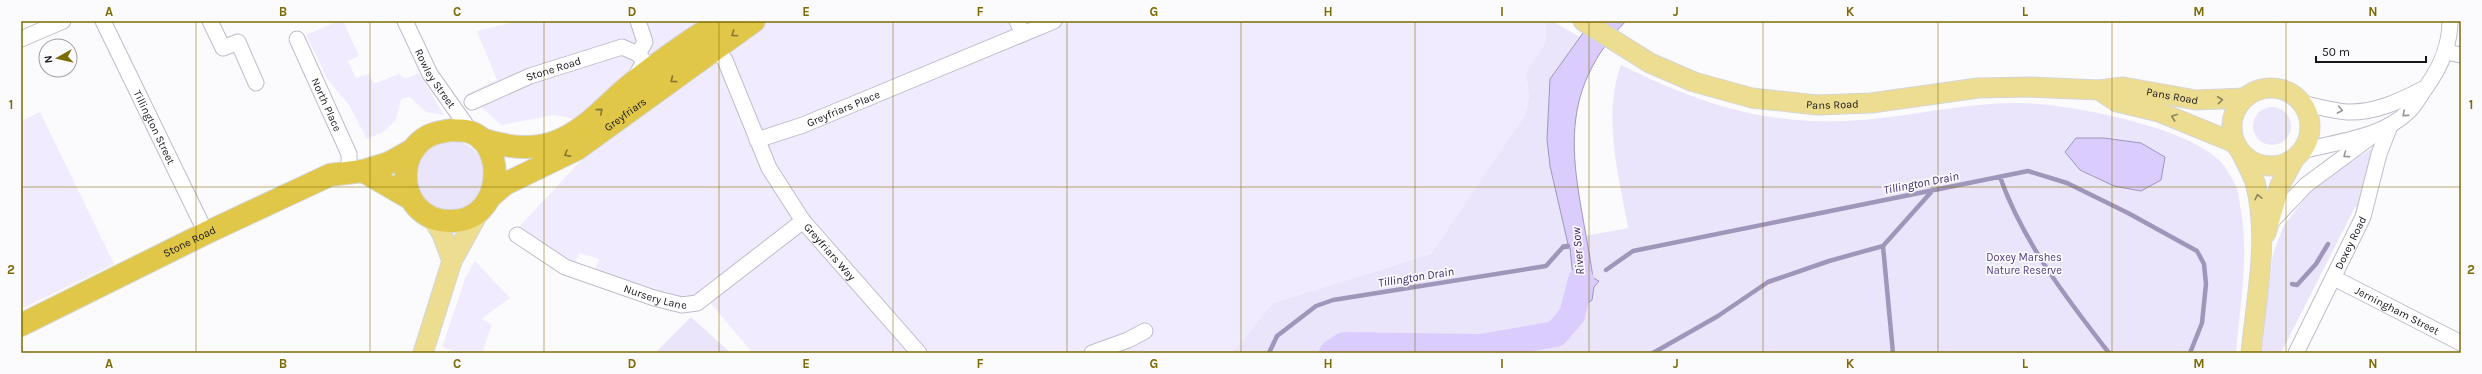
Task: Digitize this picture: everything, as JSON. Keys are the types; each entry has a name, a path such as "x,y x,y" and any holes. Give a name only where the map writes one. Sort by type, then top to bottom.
{"highway":[{"name":"Greyfriars","path":"476,136 502,146 532,147 555,142 574,132 631,84 703,32 722,21"},
{"name":"Greyfriars","path":"491,196 505,184 577,149 754,21"},
{"path":"631,84 701,45 715,48"},
{"path":"452,130 476,136 492,160 495,176 491,196 478,214 466,220 454,222 433,219 417,208 411,199 407,186 406,173 408,160 414,149 421,141 437,132 452,130"},
{"name":"Stone Road","path":"21,326 206,233 330,175 356,171 389,163 414,149"},
{"path":"356,171 411,199"}],"main road":[{"name":"Pans Road","path":"1583,21 1650,63 1694,82 1752,98 1818,105 1871,103 1978,88 2036,87 2099,90 2123,87 2196,100 2246,98"},
{"path":"2251,353 2262,250 2268,225 2280,185 2308,140 2310,127 2308,114 2301,103 2286,91 2274,88 2261,89 2246,98 2237,107 2233,119 2232,131 2254,181 2259,204 2262,250"},
{"name":"Pans Road","path":"2099,90 2117,102 2159,112 2239,149"},
{"path":"2239,149 2262,165 2274,166 2285,164 2299,154"},
{"path":"423,353 452,261 478,214"},
{"path":"433,219 442,234 452,261"}],"street":[{"path":"21,39 63,21"},
{"name":"Tillington Street","path":"103,21 206,233"},
{"path":"210,21 223,48 238,42 256,83"},
{"name":"Rowley Street","path":"405,21 430,74 476,136"},
{"path":"631,84 644,61 638,54 645,42 638,21"},
{"name":"Greyfriars Place","path":"757,140 803,125 1020,28 1054,21"},
{"name":"Doxey Road","path":"2299,154 2384,129 2410,110 2424,88 2434,76 2446,52 2450,21"},
{"name":"North Place","path":"297,39 356,171"},
{"name":"Stone Road","path":"472,102 530,76 622,47 638,54"},
{"path":"715,48 725,60 757,140"},
{"path":"2446,52 2461,55"},
{"name":"Doxey Road","path":"2301,103 2347,112 2373,110 2395,104 2424,88"},
{"path":"2268,225 2306,185 2384,129"},
{"name":"Doxey Road","path":"2296,353 2363,217 2384,129"},
{"name":"Greyfriars Way","path":"757,140 768,168 803,221 919,353"},
{"name":"Nursery Lane","path":"517,235 564,267 654,298 682,305 697,303 803,221"},
{"name":"Jerningham Street","path":"2334,278 2461,342"},
{"path":"1092,353 1128,340 1145,331"},
{"path":"2454,353 2461,342"}],"shaded area":[{"path":"338,21 343,21 359,56 348,61 356,78 369,74 374,84 399,74 405,79 419,73 444,115 426,112 410,97 401,99 396,119 385,131 367,139 349,105 328,80 306,35"},
{"path":"518,21 720,21 575,119 554,115 501,125 467,94 497,80 477,31"},
{"path":"763,21 1546,21 1546,42 1526,73 1529,97 1525,115 1431,254 1273,303 1232,353 753,353 700,291 687,298 639,290 594,273 599,259 579,253 575,263 569,265 517,229 590,151"},
{"path":"40,112 114,264 21,309 21,121"},
{"path":"475,261 510,298 481,319 492,324 482,353 460,353 442,347 465,279"}],"green space":[{"name":"Doxey Marshes Nature Reserve","path":"1546,21 1552,21 1580,37 1550,79 1547,139 1550,166 1568,239 1628,228 1617,167 1612,125 1615,85 1621,65 1669,87 1716,104 1764,116 1790,119 1817,121 1866,120 1988,104 2013,103 2062,107 2122,118 2180,137 2203,148 2220,161 2229,173 2238,191 2244,245 2243,281 2236,353 1232,353 1273,303 1431,254 1525,115 1529,97 1526,73 1546,42"},
{"path":"2268,107 2276,107 2286,112 2290,119 2290,133 2286,140 2276,145 2268,145 2258,140 2256,137 2253,130 2253,122 2258,112 2261,110"},
{"path":"456,140 466,144 478,154 483,166 483,192 464,210 438,211 418,193 415,168 420,155 424,151 436,144"},
{"path":"2375,146 2360,209 2355,207 2281,353 2261,353 2273,254 2283,227 2308,194 2334,173"},
{"path":"691,317 731,353 655,353"}],"water":[{"path":"1598,21 1626,21 1601,52 1585,82 1577,112 1574,143 1576,175 1593,278 1599,281 1594,287 1592,300 1572,315 1567,295 1573,277 1570,248 1563,249 1562,245 1568,244 1550,166 1547,139 1550,79 1583,33 1580,29"},
{"path":"2076,138 2104,138 2141,143 2165,157 2161,180 2141,191 2114,186 2080,170 2065,152"}],"waterway":[{"name":"Tillington Drain","path":"1606,270 1633,251 2028,171 2067,183 2128,213 2197,251 2204,264 2206,284"},
{"path":"2000,177 2021,224 2047,269 2077,312 2109,353"},
{"path":"1893,353 1883,246 1933,190"},
{"name":"Tillington Drain","path":"2292,284 2297,285 2316,264 2328,244"},
{"name":"Tillington Drain","path":"1269,353 1277,336 1316,306 1333,300 1546,266 1563,247 1568,246"},
{"path":"1653,353 1718,316 1768,282 1829,261 1883,246"},
{"name":"River Sow","path":"1332,353 1344,345 1480,347 1556,334 1572,315 1581,280"},
{"path":"2190,353 2202,323 2206,284"}]}
